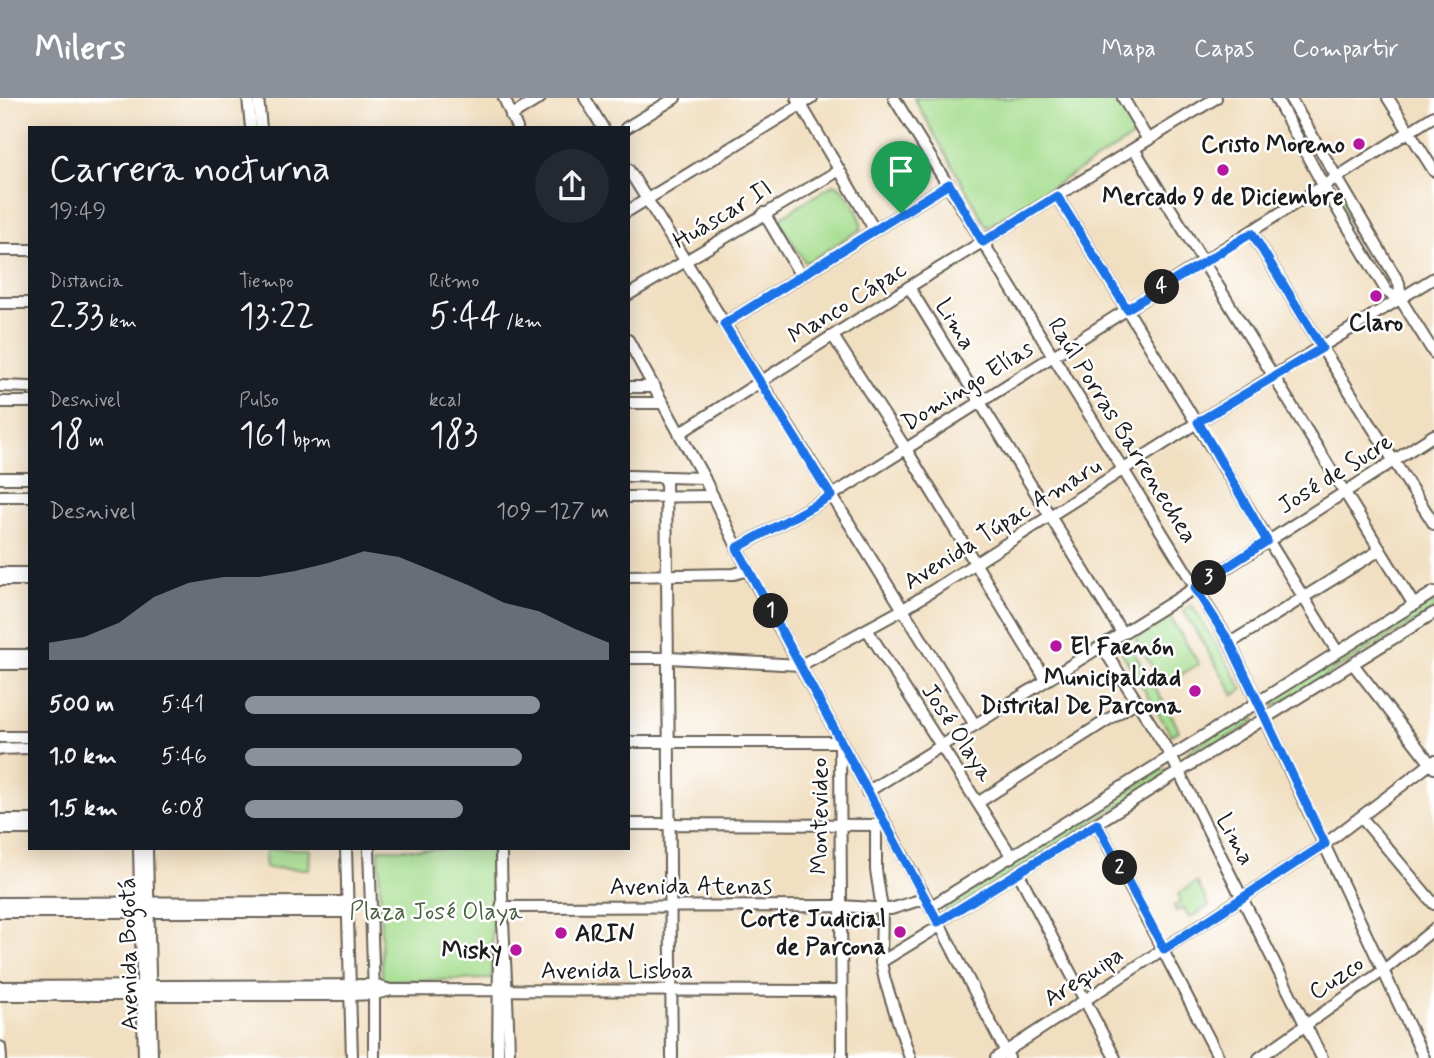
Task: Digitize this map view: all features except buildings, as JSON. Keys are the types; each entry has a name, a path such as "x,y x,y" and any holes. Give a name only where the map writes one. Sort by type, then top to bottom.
{"street":[{"path":"248,98 251,126"},
{"path":"258,98 261,126"},
{"path":"504,98 516,126"},
{"path":"511,116 540,98"},
{"path":"585,98 602,126"},
{"path":"629,126 675,98"},
{"path":"630,210 799,102 812,98"},
{"name":"Raúl Porras Barrenechea","path":"894,98 1230,643 1424,1058"},
{"path":"1123,98 1148,140"},
{"name":"Manco Cápac","path":"680,433 909,287 1216,98"},
{"path":"1276,98 1323,186 1387,292 1401,300"},
{"path":"1290,98 1399,283 1401,300 1434,354"},
{"path":"1388,98 1434,171"},
{"path":"799,102 874,229"},
{"name":"Domingo Elías","path":"737,548 831,496 1434,116"},
{"path":"1134,149 1414,605"},
{"name":"Huáscar II","path":"630,294 838,170"},
{"path":"630,172 975,725"},
{"path":"724,324 949,184"},
{"path":"1057,196 1337,651"},
{"path":"764,213 801,275"},
{"path":"1252,233 1434,524"},
{"path":"0,250 28,250"},
{"name":"Avenida Túpac Amaru","path":"801,665 868,631 977,565 1198,422 1434,278"},
{"name":"Lima","path":"909,287 1122,633"},
{"path":"0,303 28,303"},
{"path":"833,336 906,449 1046,680"},
{"path":"630,343 704,478 748,570 801,665 867,792 881,825 928,902 1004,1056"},
{"path":"0,386 28,387"},
{"path":"630,387 655,387"},
{"path":"0,402 28,402"},
{"path":"630,403 663,403"},
{"name":"José de Sucre","path":"867,792 1195,588 1434,435"},
{"path":"630,477 704,478"},
{"path":"666,477 672,1058"},
{"path":"0,478 28,478"},
{"path":"0,496 28,496"},
{"path":"630,497 713,496"},
{"path":"1230,643 1380,550"},
{"path":"630,576 734,574 748,570"},
{"path":"0,573 28,573"},
{"path":"0,580 28,580"},
{"name":"Avenida Atenas","path":"500,907 840,906 891,909 928,902 1012,856 1434,592"},
{"path":"881,962 1178,773 1432,618"},
{"name":"José Olaya","path":"868,631 1012,856"},
{"name":"Lima","path":"1102,646 1171,756 1322,1058"},
{"path":"0,655 28,655"},
{"path":"630,658 801,665"},
{"path":"0,664 28,664"},
{"path":"1353,664 1433,764"},
{"path":"979,802 1137,701"},
{"path":"0,737 28,737"},
{"path":"630,741 840,742"},
{"name":"Montevideo","path":"840,742 842,1058"},
{"path":"0,749 28,748"},
{"name":"Arequipa","path":"1004,1056 1083,1000 1325,844 1433,764"},
{"path":"1361,817 1434,904"},
{"path":"0,820 28,820"},
{"path":"630,824 881,825"},
{"path":"1097,824 1219,1058"},
{"path":"881,825 876,870 882,909 881,962 910,1058"},
{"path":"0,829 28,829"},
{"name":"Avenida Bogotá","path":"139,850 144,907 146,991 144,1058"},
{"name":"Avenida Bogotá","path":"144,907 147,850"},
{"path":"346,850 352,1058"},
{"path":"369,850 374,1058"},
{"path":"501,850 503,990 509,1058"},
{"path":"1019,874 1115,1058"},
{"path":"0,903 144,907 347,907"},
{"path":"0,912 144,907"},
{"name":"Cuzco","path":"1259,1058 1384,970 1434,929"},
{"name":"Avenida Lisboa","path":"0,986 146,991"},
{"name":"Avenida Lisboa","path":"0,995 350,990 841,991"},
{"path":"498,1058 503,990"},
{"name":"Avenida Bogotá","path":"146,991 152,1058"},
{"path":"0,1047 1,1058"}],"green space":[{"path":"914,98 1118,98 1139,133 987,227"},
{"path":"834,184 844,191 853,203 861,229 805,262 779,221 780,218"},
{"path":"1341,191 1397,286 1395,289 1391,289 1334,196"},
{"path":"1434,601 1434,610 1274,707 1275,698"},
{"path":"1192,605 1243,689 1234,695 1183,610"},
{"path":"1170,617 1199,664 1164,685 1135,639"},
{"path":"1130,646 1179,731 1171,735 1121,651"},
{"path":"1248,713 1255,715 1254,722 1193,759 1187,757 1187,752"},
{"path":"1163,769 1168,770 1166,776 948,914 945,907"},
{"path":"266,850 310,850 309,869 265,868"},
{"name":"Plaza José Olaya","path":"379,850 492,850 490,979 385,981 382,978"},
{"path":"1197,882 1209,906 1189,918 1184,908 1176,911 1174,906 1181,902 1178,894"}],"place":[{"name":"Cristo Moreno","path":"1359,144"},
{"name":"Mercado 9 de Diciembre","path":"1223,170"},
{"name":"Claro","path":"1376,296"},
{"name":"El Faenón","path":"1056,646"},
{"name":"Municipalidad Distrital De Parcona","path":"1195,691"},
{"name":"Corte Judicial de Parcona","path":"900,932"},
{"name":"ARIN","path":"561,933"},
{"name":"Misky","path":"516,950"}],"route":[{"path":"949,184 983,242 1057,196 1127,309 1252,233 1322,348 1198,422 1267,541 1195,588 1230,643 1325,844 1164,949 1097,824 938,922 737,548 831,496 724,324 901,213 949,184"}]}
